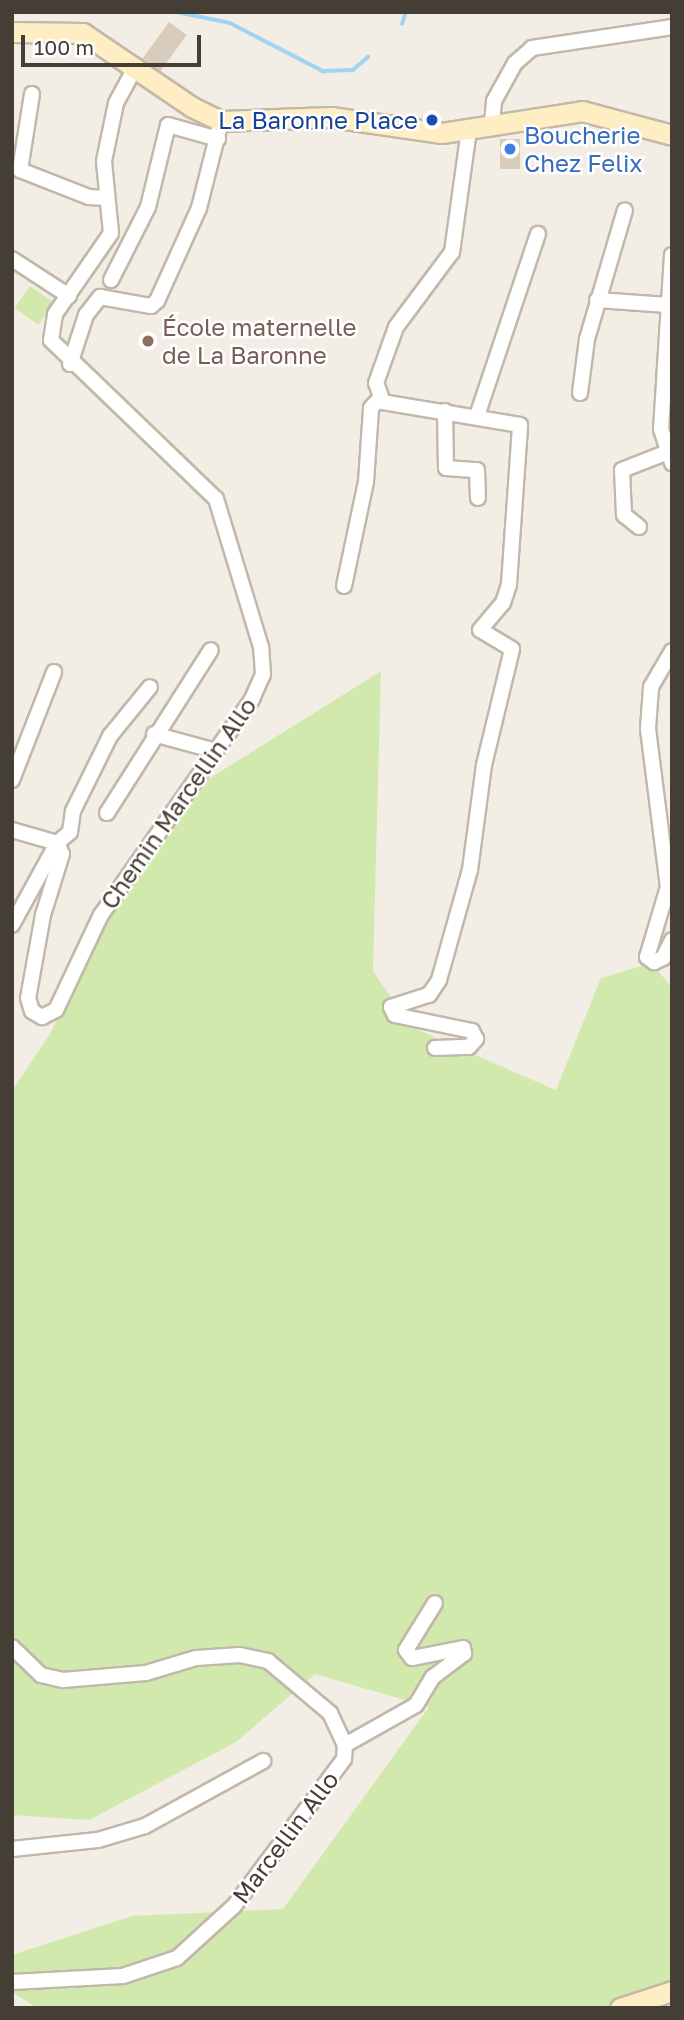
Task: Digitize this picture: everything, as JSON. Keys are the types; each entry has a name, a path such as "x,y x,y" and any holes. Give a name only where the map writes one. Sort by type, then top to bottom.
{"main road":[{"path":"12,32 83,33 136,65 220,130 331,117 426,132 469,129 582,111 672,135"},
{"path":"620,2008 672,1991"}],"street":[{"path":"492,124 494,101 515,63 533,48 672,27"},
{"name":"Chemin Marcellin Allo","path":"57,843 62,854 43,915 28,998 32,1011 43,1017 56,1010 101,915 212,750 252,699 263,674 261,646 216,499 70,364 57,350 51,329 69,296 111,233 103,174 116,103 136,65"},
{"path":"32,94 20,170 89,197 106,198"},
{"path":"70,364 86,315 100,297 151,306 157,301 200,208 220,130 168,125 148,207 111,280"},
{"path":"379,399 376,383 396,327 452,252 460,222 469,129"},
{"path":"580,393 598,295 625,210"},
{"path":"477,416 538,234"},
{"path":"639,527 624,515 623,467 670,458 661,429 672,256"},
{"path":"12,259 69,296"},
{"path":"598,295 668,300"},
{"path":"379,399 520,425 509,584 503,603 480,630 512,649 484,765 470,870 439,980 429,995 391,1007 395,1015 472,1031 476,1039 469,1047 435,1048"},
{"path":"344,586 366,482 371,408 379,399"},
{"path":"445,411 446,468 477,470 478,498"},
{"path":"107,813 154,734 211,650"},
{"path":"672,651 651,687 648,729 668,887 647,957 654,962 663,958 672,940"},
{"path":"12,780 54,672"},
{"path":"12,925 57,843 70,832 73,811 110,736 150,687"},
{"path":"154,734 212,750"},
{"path":"12,830 57,843"},
{"path":"345,1745 416,1705 433,1677 464,1654 463,1648 412,1658 406,1650 435,1603"},
{"name":"Marcellin Allo","path":"12,1647 41,1675 63,1680 146,1673 196,1658 240,1655 268,1661 330,1713 345,1745 344,1759 234,1906 177,1958 123,1976 12,1982"},
{"path":"12,1850 98,1840 145,1826 263,1761"}],"green space":[{"path":"30,286 54,303 38,325 15,308"},
{"path":"381,671 373,971 411,1027 556,1090 601,978 652,963 672,988 672,1991 598,2008 37,2008 12,1992 12,1955 132,1916 283,1909 429,1707 315,1674 236,1742 89,1820 12,1815 12,1091 50,1034 91,949 191,790"}],"building":[{"path":"169,22 187,35 160,71 143,58"},
{"name":"Boucherie Chez Felix","path":"500,139 520,139 520,169 500,169"}],"waterway":[{"path":"177,12 230,23 323,71 353,70 368,57"},
{"path":"402,24 406,12"}],"place":[{"name":"La Baronne Place","path":"432,120"},
{"name":"Boucherie Chez Felix","path":"510,149"},
{"name":"École maternelle de La Baronne","path":"148,341"}]}
